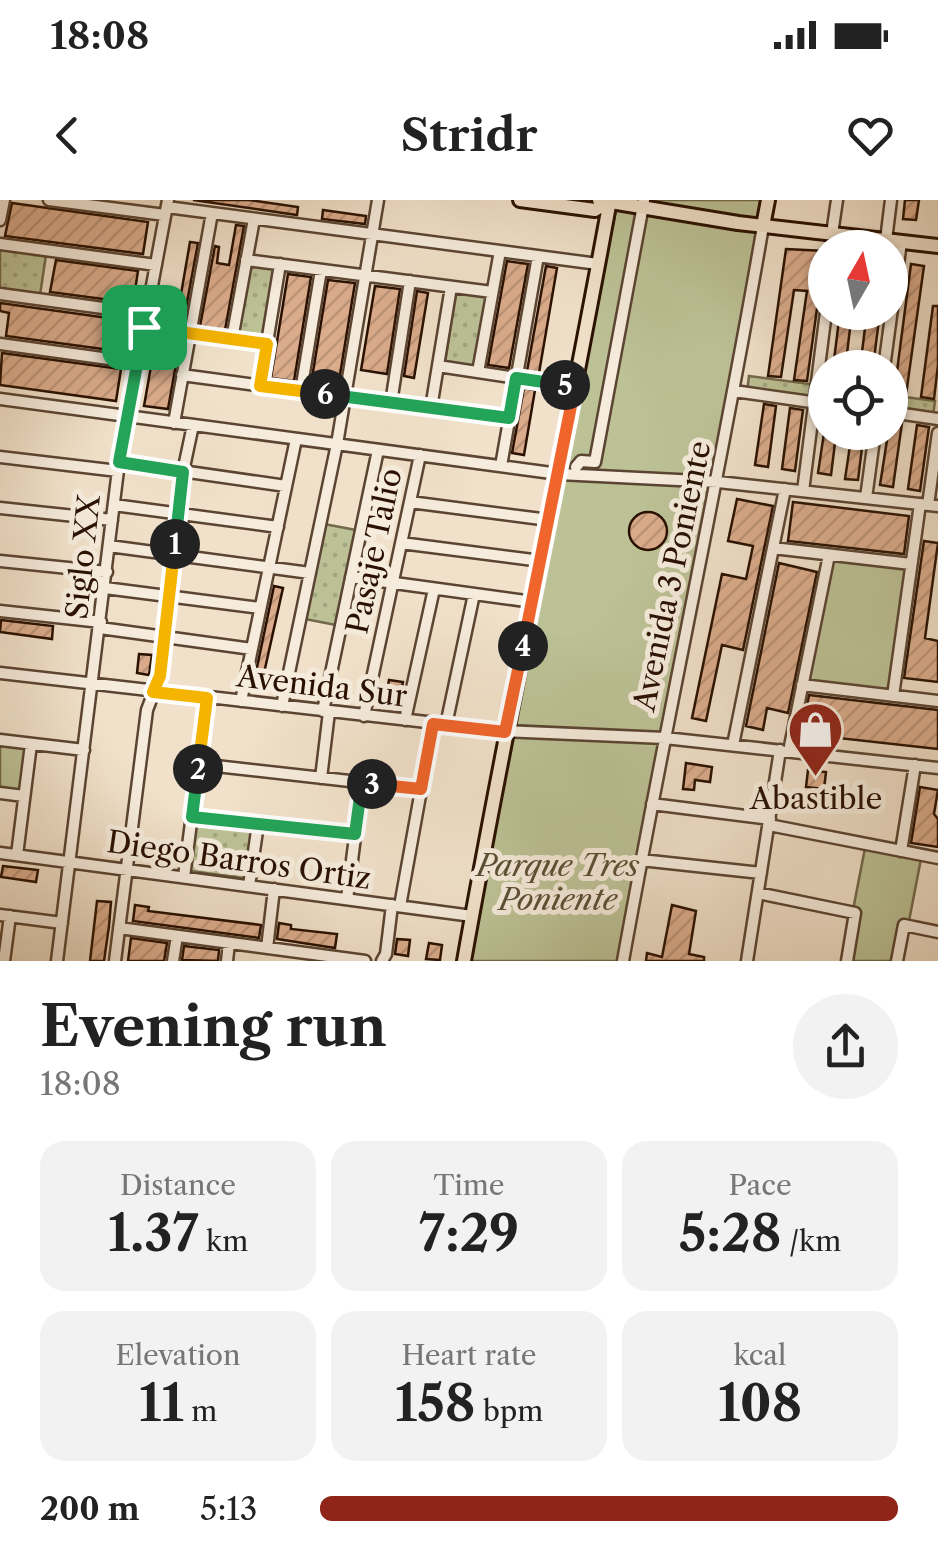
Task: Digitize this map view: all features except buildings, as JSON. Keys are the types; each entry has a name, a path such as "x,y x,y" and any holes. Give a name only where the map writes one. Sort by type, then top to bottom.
{"main road":[{"path":"520,200 592,210 603,208 606,200"},
{"path":"606,200 643,203 808,234"},
{"path":"464,961 505,732 559,474 606,200"},
{"name":"Avenida 3 Poniente","path":"764,226 768,200"},
{"path":"908,243 938,246"}],"street":[{"path":"0,220 4,200"},
{"path":"49,200 212,213 598,264"},
{"path":"282,706 337,444 378,200"},
{"path":"835,230 837,200"},
{"path":"888,230 892,200"},
{"path":"576,467 581,460 595,462 643,203"},
{"name":"Siglo XX","path":"58,961 119,467 166,208"},
{"path":"174,422 212,213"},
{"path":"232,340 254,218"},
{"name":"Avenida 3 Poniente","path":"623,961 664,738 718,482 764,226"},
{"path":"0,244 156,265"},
{"path":"478,372 500,251"},
{"path":"501,466 538,256"},
{"path":"246,260 492,292"},
{"path":"260,386 280,264"},
{"path":"300,391 321,270"},
{"path":"391,403 410,282"},
{"path":"431,408 451,287"},
{"path":"0,294 147,314"},
{"path":"144,327 267,344"},
{"path":"0,344 138,363"},
{"path":"438,366 575,386"},
{"path":"182,375 509,418"},
{"path":"734,391 808,401"},
{"path":"0,400 559,474 718,482 929,505"},
{"path":"908,415 938,419"},
{"path":"115,961 146,710 160,676 183,472 193,425"},
{"path":"893,696 911,564 929,505 938,432"},
{"path":"240,702 296,439"},
{"path":"321,778 326,711 378,450"},
{"path":"802,491 810,450"},
{"path":"866,498 873,450"},
{"name":"Pasaje Talio","path":"364,716 420,455"},
{"path":"0,458 183,472 286,486"},
{"path":"733,745 785,489"},
{"path":"410,502 550,520"},
{"path":"114,506 278,527"},
{"path":"0,508 112,520"},
{"path":"401,543 541,561"},
{"path":"110,546 310,573"},
{"path":"773,548 911,564"},
{"path":"747,961 769,822 829,555"},
{"path":"0,561 106,572"},
{"path":"351,578 532,602"},
{"path":"105,588 260,608"},
{"path":"405,720 434,589"},
{"path":"446,725 474,594"},
{"path":"0,611 252,649"},
{"name":"Avenida Sur","path":"0,673 505,732 664,738 938,768"},
{"path":"802,685 938,701"},
{"path":"184,878 207,698"},
{"path":"382,961 433,724"},
{"path":"0,740 84,750"},
{"path":"17,855 31,744"},
{"path":"198,764 421,789"},
{"path":"901,851 915,765"},
{"path":"347,899 362,782"},
{"path":"0,793 24,796"},
{"path":"652,804 769,822 938,858"},
{"path":"192,817 355,834"},
{"path":"250,886 258,824"},
{"name":"Diego Barros Ortiz","path":"0,853 472,916"},
{"path":"641,860 761,873"},
{"path":"267,948 274,890"},
{"path":"758,893 855,913 847,961"},
{"path":"4,961 5,916 62,923"},
{"path":"897,961 904,924 938,932"},
{"path":"119,928 365,961"},
{"path":"174,961 177,936"},
{"path":"227,961 230,942"}],"green space":[{"name":"Parque Tres Poniente","path":"618,200 764,200 620,961 468,961"},
{"path":"0,248 46,255 40,295 0,289"},
{"path":"249,264 276,268 265,340 238,336"},
{"path":"456,291 487,296 476,368 445,363"},
{"path":"749,376 808,384 808,400 747,392"},
{"path":"908,397 935,401 933,416 908,413"},
{"path":"324,524 356,530 336,625 305,619"},
{"path":"833,561 907,569 889,692 807,683"},
{"path":"0,746 25,748 20,791 0,789"},
{"path":"196,817 256,826 250,879 190,871"},
{"path":"865,848 921,859 909,921 902,920 894,961 850,961 853,910"}],"place":[{"name":"Abastible","path":"816,779"}],"route":[{"path":"144,327 267,344 260,386 509,418 516,378 575,386 505,732 433,724 421,789 362,782 355,834 192,817 207,698 153,692 160,676 183,472 119,462 144,327"}]}
